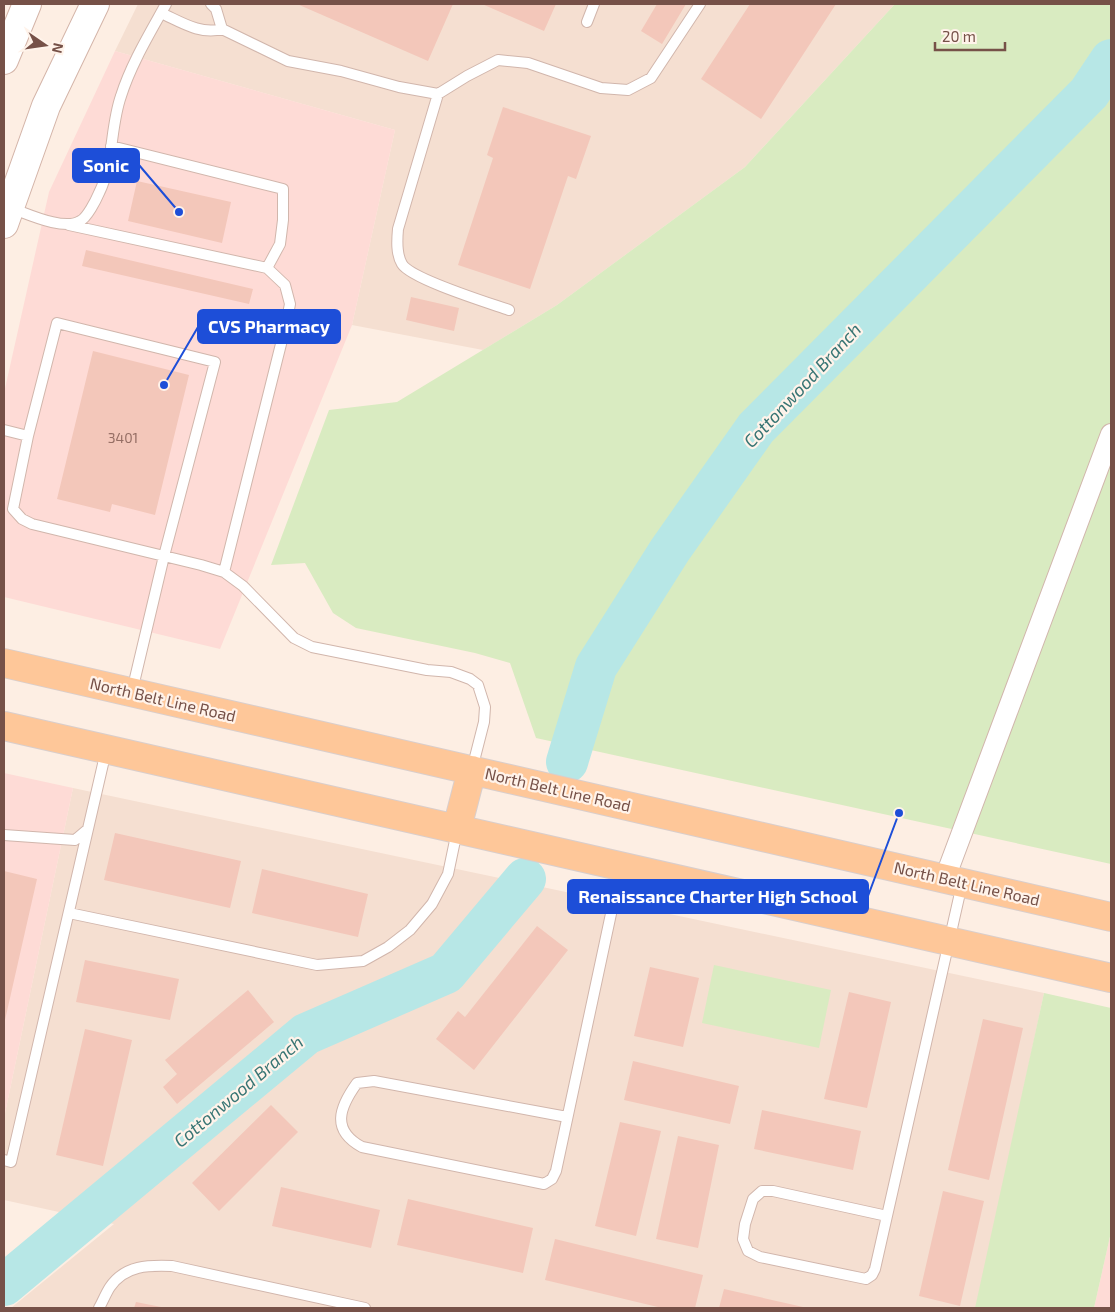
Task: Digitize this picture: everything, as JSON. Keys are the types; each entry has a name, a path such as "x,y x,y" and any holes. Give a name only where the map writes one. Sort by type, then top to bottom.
{"main road":[{"path":"4,60 27,4"},
{"path":"7,216 46,106 95,4"},
{"name":"North Belt Line Road","path":"4,663 1111,917"},
{"path":"4,726 1111,978"},
{"path":"457,828 472,770"}],"street":[{"path":"954,880 1111,434"}],"lane":[{"path":"210,4 216,9 222,29"},
{"path":"587,22 594,4"},
{"path":"69,225 82,221 95,203 104,185 120,97 134,64 164,8 198,30 213,31 222,29 288,61 340,71 399,87 438,94 498,60 528,63 601,88 628,90 651,78 700,4"},
{"path":"438,94 398,229 397,247 402,264 419,276 509,310"},
{"path":"111,146 283,189 284,220 280,244 267,268"},
{"path":"7,216 69,225 267,268 285,285 290,304 224,572"},
{"path":"132,692 164,556 214,362 57,324 28,436 13,509 22,519 32,524 164,556 224,572 243,586 294,638 312,647 427,670 451,672 470,679 478,685 485,707 484,722 472,770"},
{"path":"4,430 28,436"},
{"path":"4,1160 11,1162 70,913 106,749"},
{"path":"70,913 317,965 363,961 388,947 410,930 432,904 448,874 457,828"},
{"path":"4,835 75,840 88,829"},
{"path":"567,1117 374,1081 357,1083 347,1097 342,1115 342,1129 350,1141 362,1147 544,1184 552,1179 556,1171 622,866"},
{"path":"887,1216 773,1191 762,1192 753,1199 744,1224 743,1239 748,1251 760,1257 866,1279 872,1275 875,1269 950,942 954,880"},
{"path":"99,1308 111,1285 128,1271 148,1265 172,1266 365,1308"}],"shaded area":[{"path":"138,4 895,4 745,167 557,305 483,350 352,325 395,130 115,51"},
{"path":"115,51 395,130 352,325 220,649 4,597 4,393 49,192"},
{"path":"4,773 73,788 4,1118"},
{"path":"73,788 1044,993 977,1308 11,1308 114,1224 4,1200 4,1118"},
{"path":"1111,1232 1111,1308 1094,1308"}],"green space":[{"path":"895,4 1111,4 1111,864 536,738 510,663 475,653 356,628 333,613 305,563 271,565 329,410 397,402 557,305 745,167"},
{"path":"714,965 831,990 819,1048 702,1023"},
{"path":"1044,993 1111,1008 1111,1232 1094,1308 975,1308"}],"building":[{"path":"297,4 453,4 428,61"},
{"path":"482,4 556,4 544,31"},
{"path":"657,4 686,4 662,44 641,31"},
{"path":"750,4 836,4 761,119 701,79"},
{"path":"503,107 591,136 576,179 568,176 530,289 458,265 493,158 487,155"},
{"path":"137,181 231,202 222,243 128,221"},
{"path":"86,250 253,289 249,304 82,266"},
{"path":"411,297 459,308 454,331 406,320"},
{"path":"93,351 189,375 155,515 112,504 110,512 57,499"},
{"path":"115,833 241,861 230,908 104,880"},
{"path":"262,869 368,894 358,937 252,913"},
{"path":"4,871 37,879 5,1020 4,1020"},
{"path":"537,926 568,950 474,1070 436,1039 458,1011 465,1017"},
{"path":"85,960 179,979 170,1020 76,1002"},
{"path":"650,967 699,978 683,1047 634,1036"},
{"path":"248,990 274,1022 177,1104 163,1087 177,1074 165,1060"},
{"path":"849,992 891,1002 867,1108 824,1099"},
{"path":"983,1019 1023,1028 989,1180 948,1170"},
{"path":"85,1029 132,1040 103,1166 56,1155"},
{"path":"633,1061 739,1086 730,1124 624,1100"},
{"path":"271,1105 298,1132 219,1211 192,1183"},
{"path":"762,1110 861,1131 853,1170 754,1149"},
{"path":"620,1122 661,1131 636,1236 595,1226"},
{"path":"678,1136 719,1145 698,1248 656,1239"},
{"path":"281,1187 380,1210 371,1248 272,1226"},
{"path":"943,1191 984,1201 960,1306 919,1296"},
{"path":"408,1199 533,1228 523,1273 397,1245"},
{"path":"555,1239 703,1275 695,1308 662,1308 545,1280"},
{"path":"724,1289 803,1307 803,1308 719,1308"},
{"path":"136,1302 161,1307 161,1308 134,1308"}],"waterway":[{"name":"Cottonwood Branch","path":"567,762 596,667 670,550 756,428 1089,93 1111,60"},
{"name":"Cottonwood Branch","path":"4,1285 306,1034 446,973 525,879"}],"place":[{"name":"Sonic","path":"179,212"},
{"name":"CVS Pharmacy","path":"164,385"},
{"name":"Renaissance Charter High School","path":"899,813"}]}
